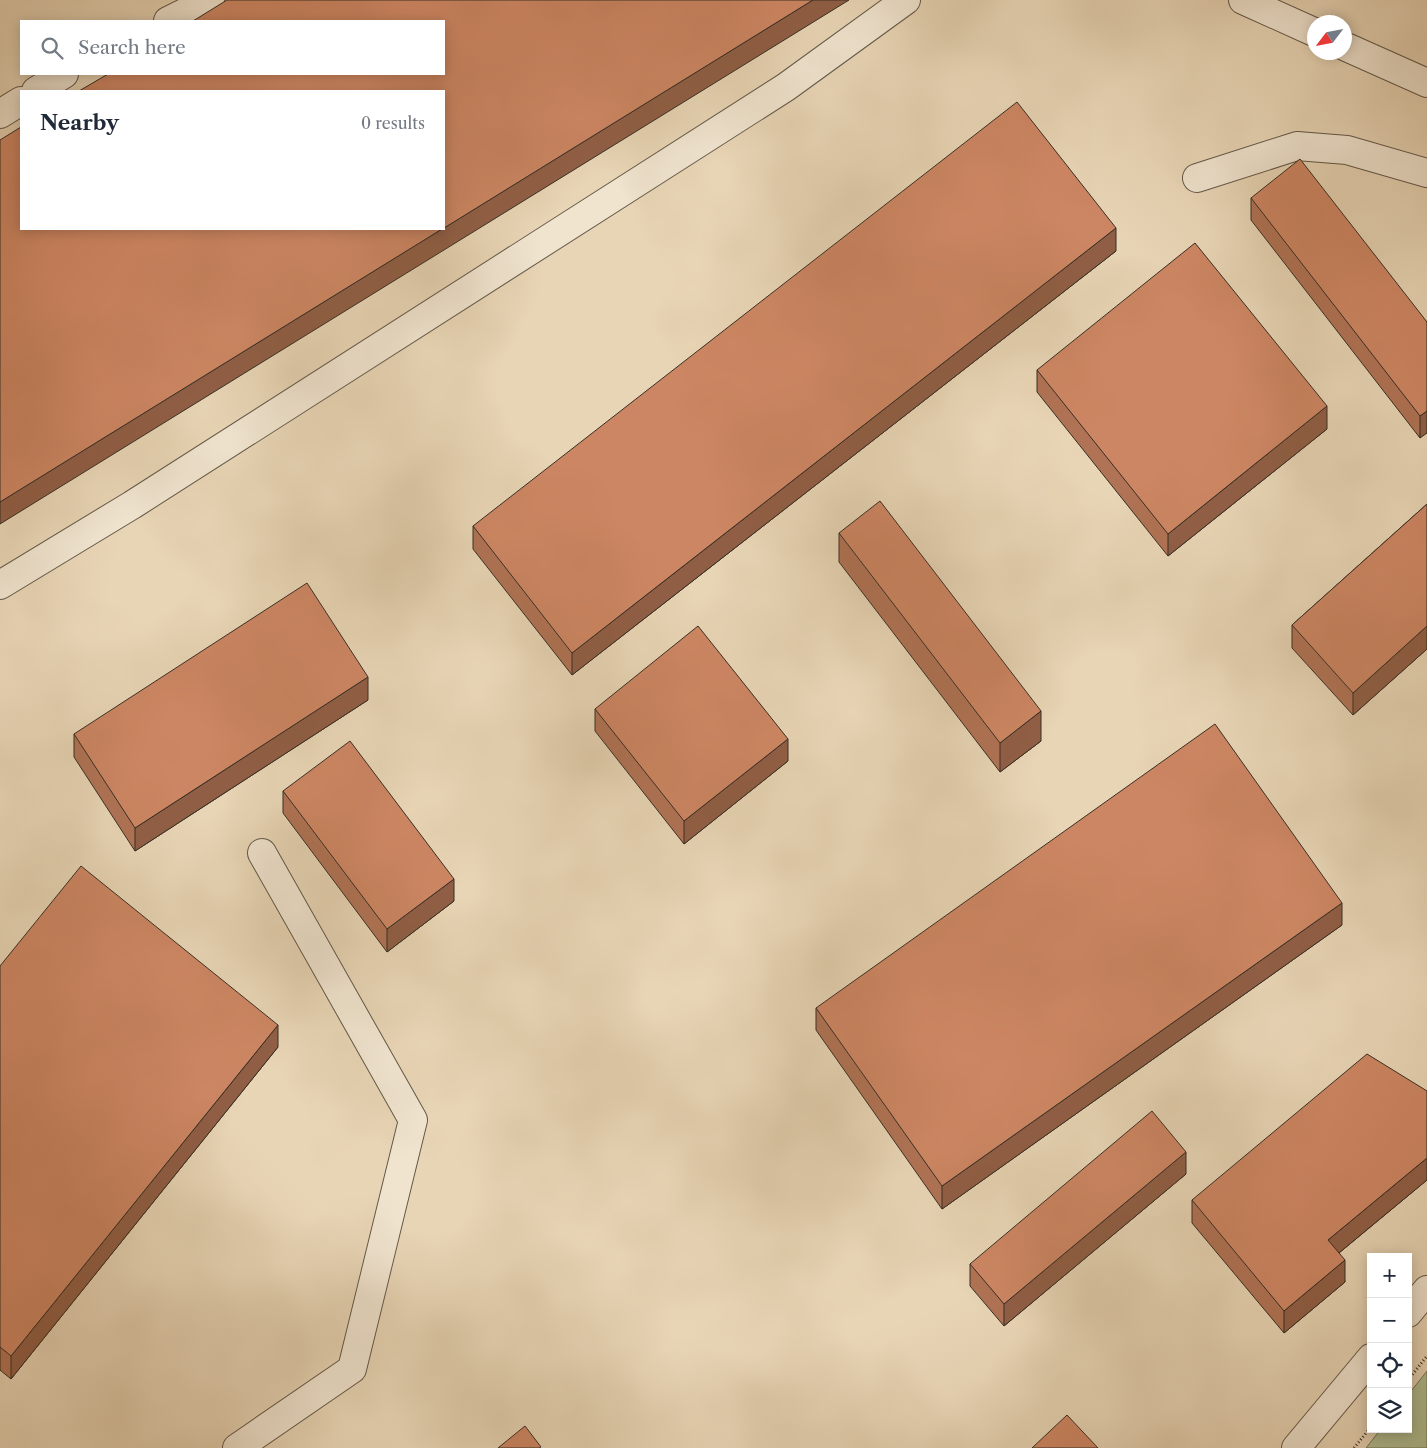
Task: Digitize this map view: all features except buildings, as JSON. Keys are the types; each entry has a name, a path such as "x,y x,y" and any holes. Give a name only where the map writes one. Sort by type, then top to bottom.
{"street":[{"path":"170,20 210,0"},
{"path":"0,585 132,505 786,87 906,0"},
{"path":"1243,0 1307,29"},
{"path":"1352,49 1427,82"},
{"path":"38,90 62,75"},
{"path":"0,114 20,102"},
{"path":"1197,178 1297,146 1348,150 1427,173"},
{"path":"237,1448 352,1369 413,1120 262,853"},
{"path":"1412,1308 1427,1290"},
{"path":"1296,1448 1367,1363"}],"path":[{"path":"1412,1375 1427,1356"},
{"path":"1354,1448 1367,1432"}],"green space":[{"path":"1427,1371 1427,1448 1366,1448 1378,1433 1412,1433 1412,1390"}]}
